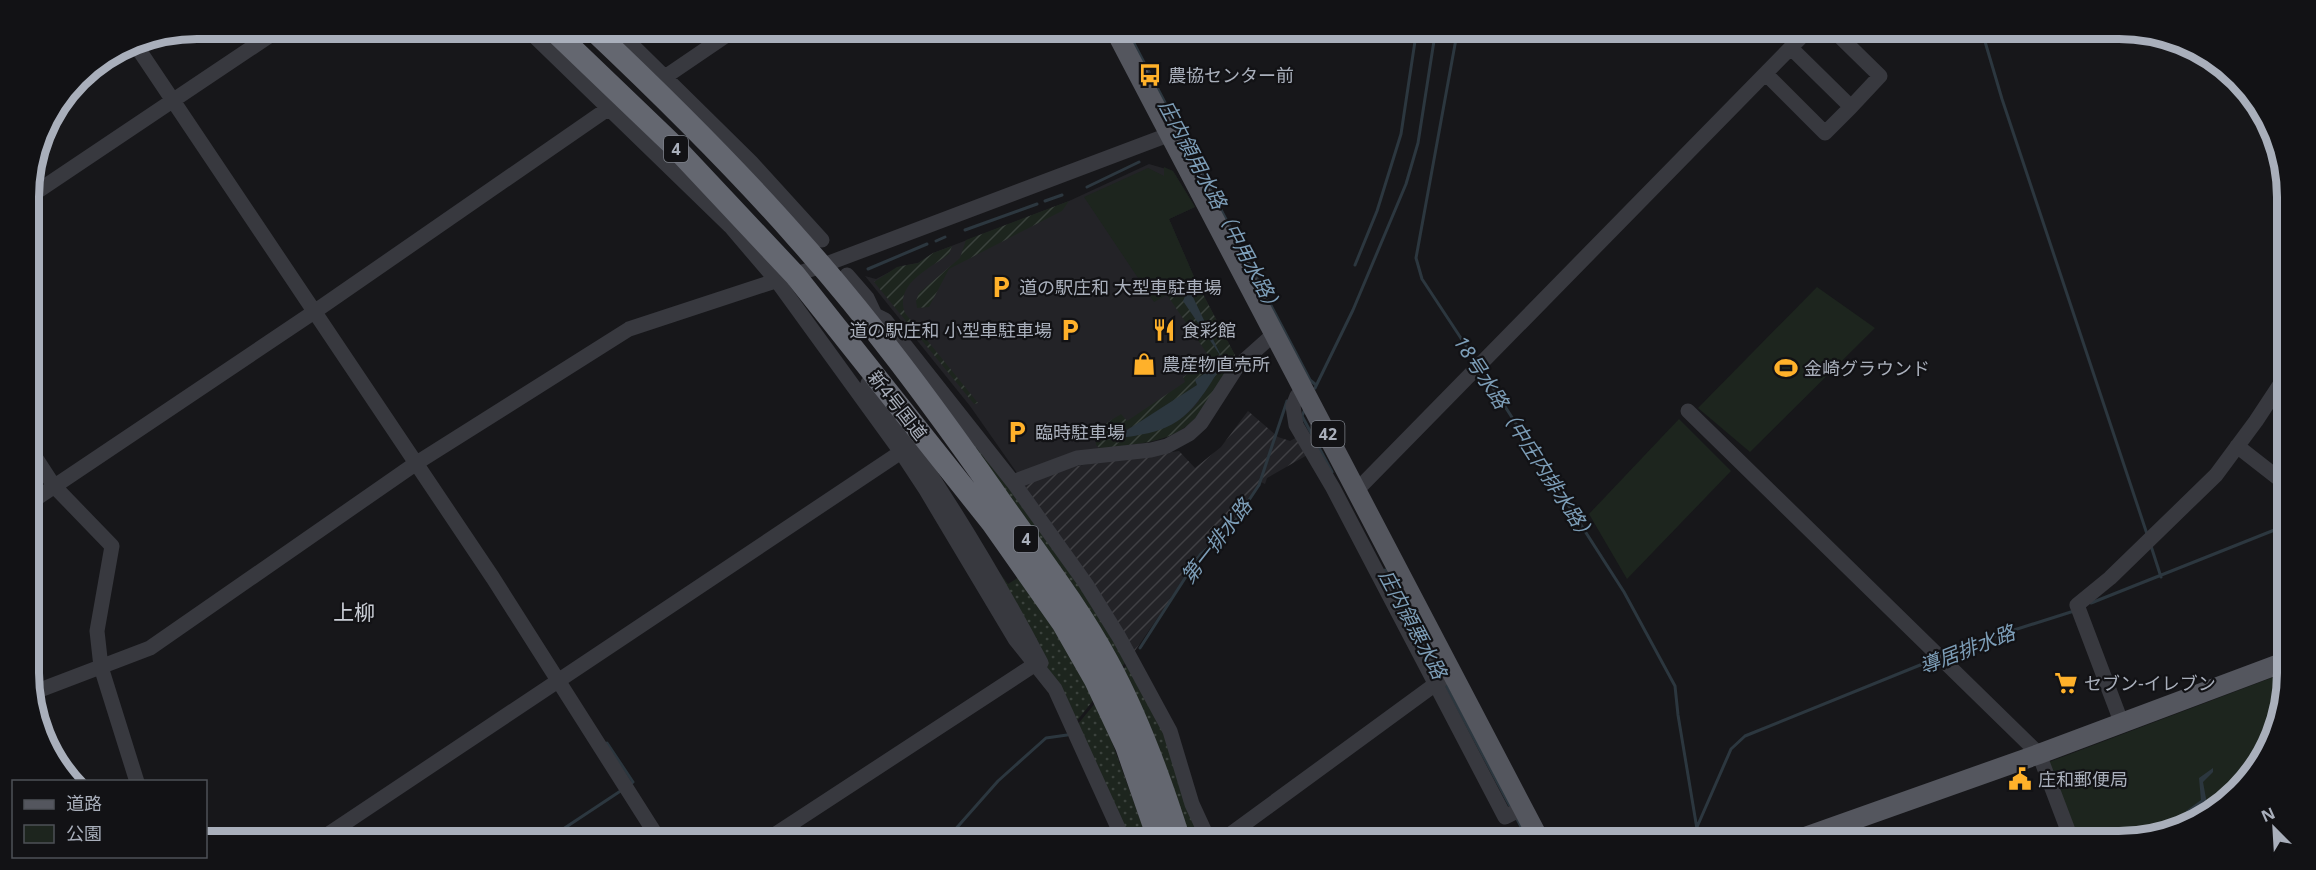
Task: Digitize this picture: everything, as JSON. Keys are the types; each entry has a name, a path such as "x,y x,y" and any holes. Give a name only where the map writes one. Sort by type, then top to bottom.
{"highway":[{"name":"新4号国道","path":"562,39 672,144 786,278 828,317 985,515 1063,624 1095,680 1126,746 1156,831"},
{"name":"新4号国道","path":"603,39 714,138 821,266 869,315 1095,638 1141,729 1177,831"}],"main road":[{"name":"42","path":"1120,39 1168,135 1357,490 1443,679 1516,812 1532,831"},
{"path":"1822,831 2122,724 2277,665"}],"street":[{"path":"39,190 265,39"},
{"path":"537,39 609,108 738,224"},
{"path":"626,39 665,77 714,138 751,162 822,240"},
{"path":"665,77 721,39"},
{"path":"1357,490 1800,39"},
{"path":"1766,74 1825,133 1880,76 1842,39"},
{"path":"1791,48 1851,107"},
{"path":"139,50 560,680 654,831"},
{"path":"39,496 314,312 609,108"},
{"path":"40,690 150,648 416,464 629,329 821,266 1168,135"},
{"path":"847,275 867,298 869,315 885,320 1013,482 1086,584 1119,637 1170,730 1192,804 1204,831"},
{"path":"786,278 926,490 1015,639 1055,690"},
{"path":"828,317 855,364 918,453 978,547 1055,690 1119,831"},
{"path":"1013,482 1044,464 1151,450 1167,446 1189,434 1202,423 1237,367 1275,333"},
{"path":"2122,724 2077,605 2110,578 2216,475 2277,389"},
{"path":"1235,831 1443,679 1296,425 1293,406 1297,396 1305,390"},
{"path":"1688,411 2039,754 2068,831"},
{"path":"2237,446 2277,477"},
{"path":"334,831 901,452"},
{"path":"39,463 54,486 112,546 98,622 101,667 136,780"},
{"path":"780,831 1034,665"}],"shaded area":[{"path":"1149,164 1173,171 1195,207 1169,219 1195,279 1237,359 1195,421 1017,473 970,406 865,276 876,279 901,266 918,263 933,253 1069,201"},
{"path":"1186,294 1192,295 1222,358 1183,301"},
{"path":"1211,369 1217,373 1205,392 1183,417 1159,430 1105,440 1108,432 1118,425 1124,432 1197,385 1195,380"},
{"path":"1248,411 1278,437 1290,441 1301,435 1309,454 1267,478 1265,484 1261,482 1238,514 1201,555 1132,655 1024,485 1070,467 1179,451 1195,468 1221,447"},
{"path":"2213,768 2213,772 2203,782 2207,804 2186,816 2186,811 2201,800 2199,778"}],"green space":[{"path":"1164,167 1173,171 1195,207 1169,219 1195,279 1154,302 1084,197 1148,168 1164,176"},
{"path":"1069,201 1062,211 949,269 929,307 917,308 916,301 919,293 960,258 966,240"},
{"path":"952,246 949,254 915,278 904,294 903,303 905,313 978,403 974,404 874,282 897,267 918,263 933,253"},
{"path":"1195,279 1237,359 1230,369 1208,355 1167,295"},
{"name":"金崎グラウンド","path":"1817,287 1875,328 1750,452 1698,408"},
{"path":"1206,357 1229,371 1215,393 1190,423 1178,432 1148,442 1101,449 1096,445 1097,434 1107,423 1121,414 1127,421 1185,382 1183,377 1199,367 1197,363","holes":["1198,385 1199,401 1189,412 1168,426 1144,433 1104,438 1139,424"]},
{"path":"932,381 1076,580 1126,662 1120,669"},
{"path":"1679,419 1731,471 1627,579 1589,514"},
{"path":"990,560 1008,584 1021,576 1095,698 1076,722"},
{"path":"1127,665 1165,733 1200,831 1184,831 1121,672"},
{"path":"2277,676 2276,693 2269,724 2250,761 2231,785 2215,798 2198,810 2170,823 2129,831 2073,831 2049,762"},
{"path":"1097,701 1144,831 1126,831 1078,724"}],"waterway":[{"name":"庄内領用水路（中用水路）","path":"1132,39 1310,380 1316,385"},
{"name":"第一排水路","path":"1355,265 1377,211 1401,134 1415,39"},
{"name":"庄内領悪水路","path":"1315,388 1353,310 1406,184 1418,143 1434,39"},
{"name":"18号水路（中庄内排水路）","path":"1456,39 1416,258 1422,279 1476,361"},
{"path":"1984,39 2002,99 2147,534"},
{"path":"1087,187 1139,162"},
{"path":"1045,201 1062,195"},
{"path":"965,230 1037,204"},
{"path":"936,241 945,237"},
{"path":"868,269 927,244"},
{"name":"18号水路（中庄内排水路）","path":"1481,369 1624,592 1675,686 1697,831"},
{"name":"第一排水路","path":"1140,648 1200,555 1229,530 1259,485 1287,401"},
{"name":"庄内領悪水路","path":"1305,409 1302,416 1332,472"},
{"name":"導居排水路","path":"2091,603 2277,529"},
{"path":"2151,546 2161,577"},
{"name":"庄内領悪水路","path":"1385,570 1440,676"},
{"name":"導居排水路","path":"1944,656 1992,637 2074,611"},
{"name":"導居排水路","path":"1697,827 1731,749 1745,736 1935,659"},
{"name":"庄内領悪水路","path":"1445,684 1511,808"},
{"name":"第一排水路","path":"954,831 998,781 1046,738 1067,735"},
{"path":"607,743 633,782 630,784"},
{"path":"560,831 622,790"},
{"name":"庄内領悪水路","path":"1516,817 1523,831"}],"place":[{"name":"農協センター前","path":"1150,75"},
{"name":"道の駅庄和 大型車駐車場","path":"1001,287"},
{"name":"道の駅庄和 小型車駐車場","path":"1070,330"},
{"name":"食彩館","path":"1164,330"},
{"name":"農産物直売所","path":"1144,364"},
{"name":"金崎グラウンド","path":"1786,368"},
{"name":"臨時駐車場","path":"1017,432"},
{"name":"セブン-イレブン","path":"2066,683"},
{"name":"庄和郵便局","path":"2020,779"}],"district":[{"name":"上柳","path":"354,612"}]}
